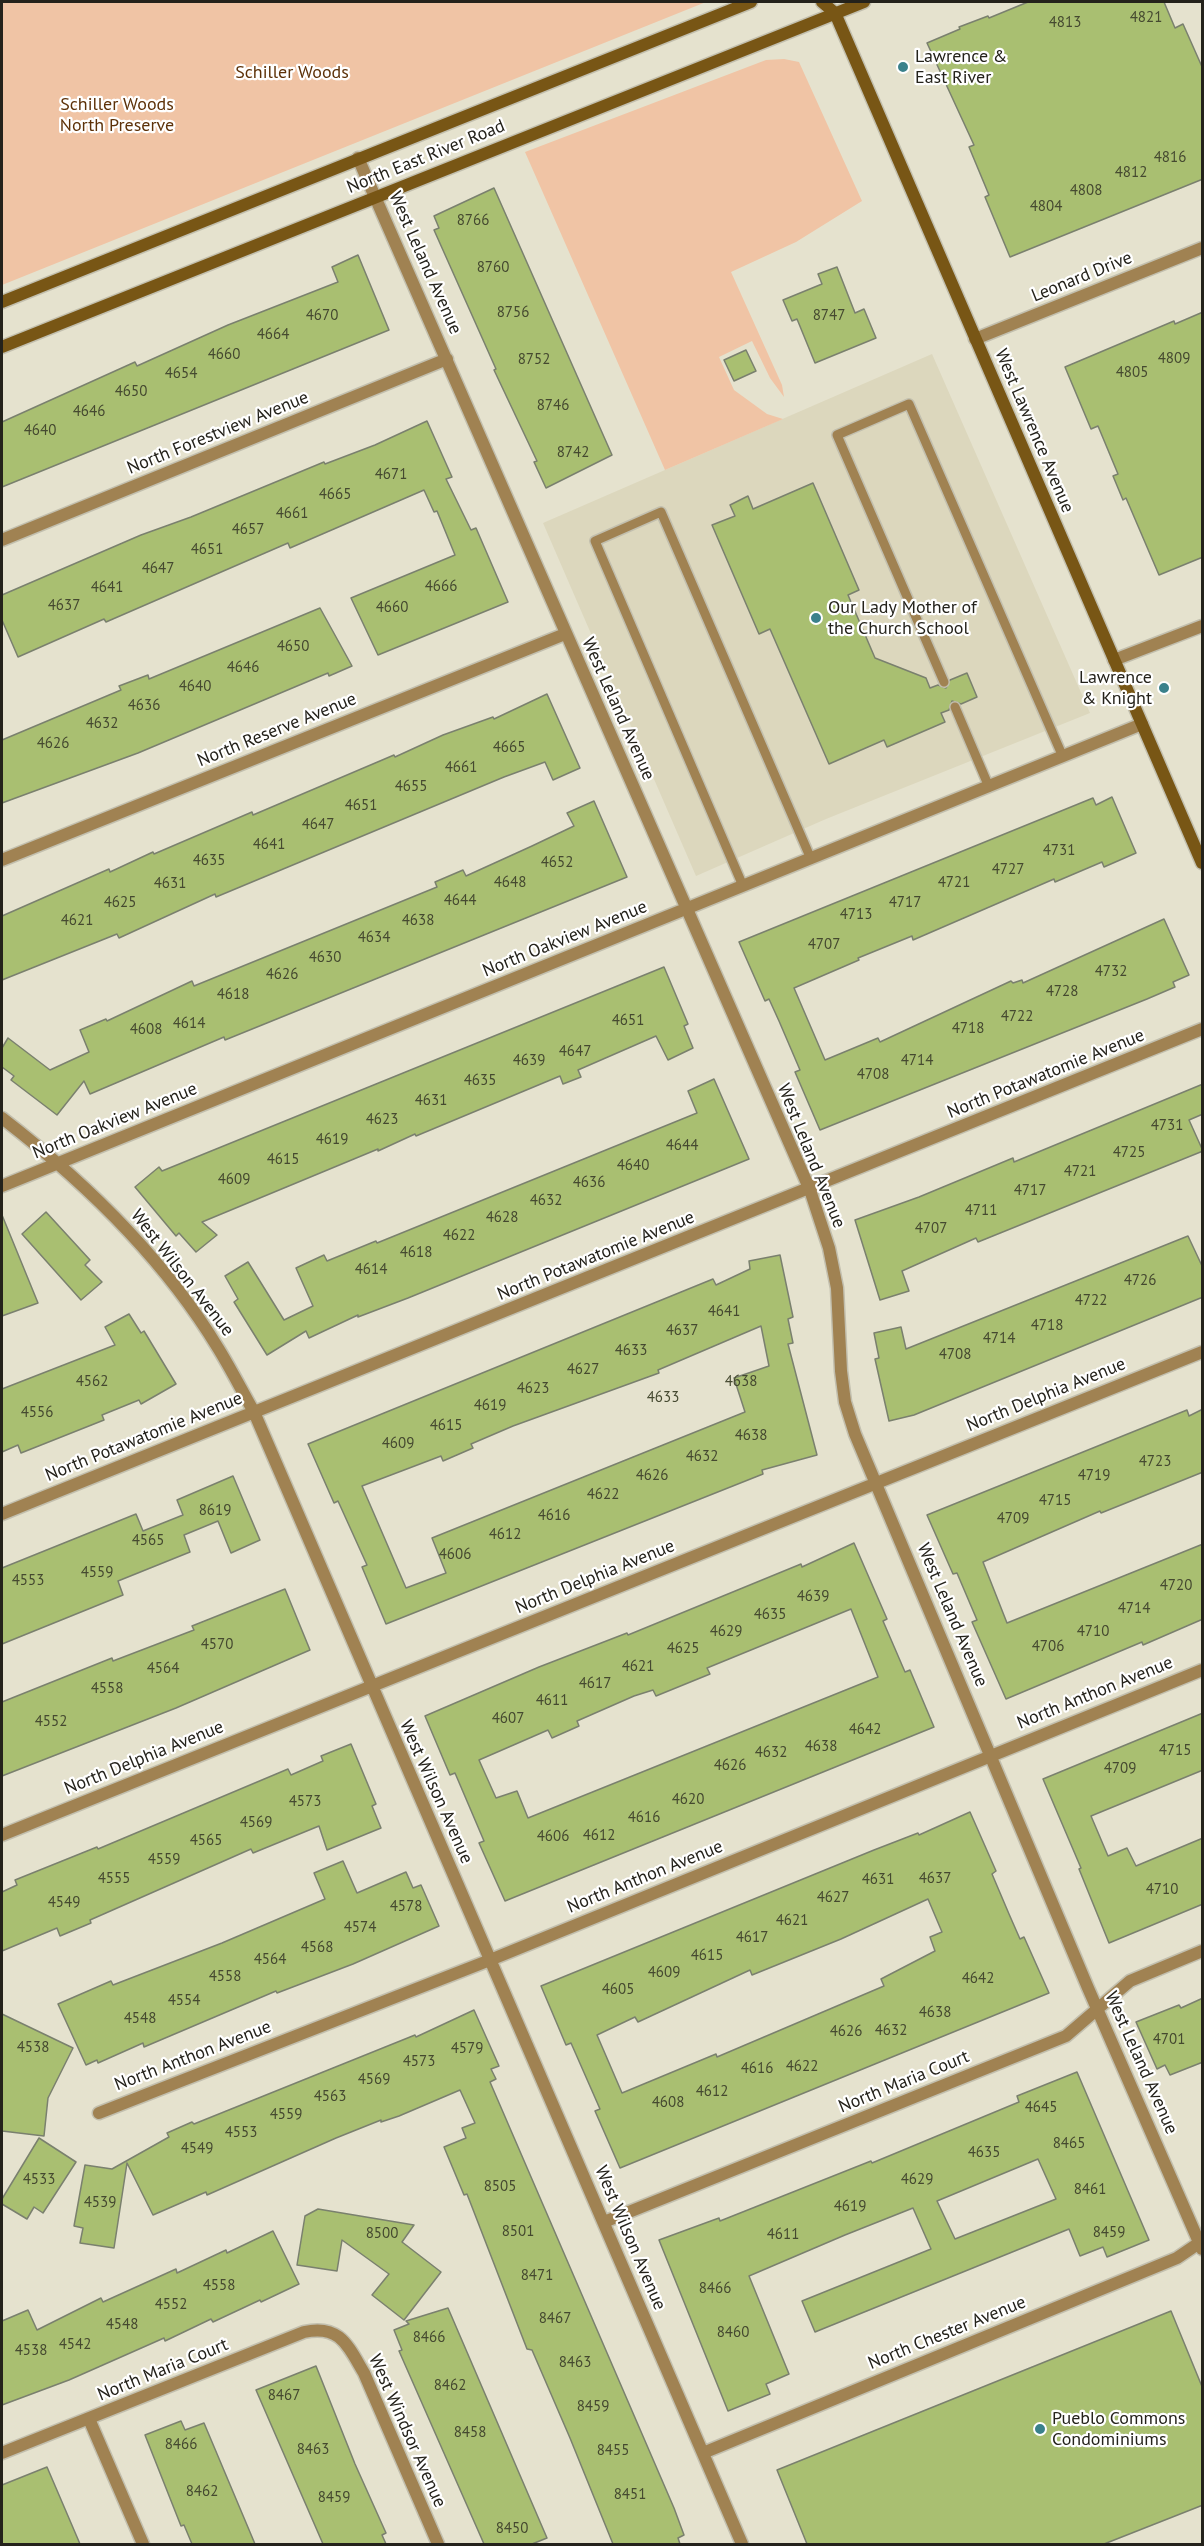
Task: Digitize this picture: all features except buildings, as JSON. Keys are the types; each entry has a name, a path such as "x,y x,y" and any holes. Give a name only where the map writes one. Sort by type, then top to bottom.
{"main road":[{"name":"North East River Road","path":"2,302 751,2"},
{"path":"822,2 835,7"},
{"name":"North East River Road","path":"2,347 376,197 835,7 864,2"},
{"name":"West Lawrence Avenue","path":"835,7 975,339 1203,863"}],"street":[{"name":"West Leland Avenue","path":"358,158 810,1190 829,1248 837,1288 845,1402 876,1483 1098,2010 1202,2244"},
{"name":"Leonard Drive","path":"975,339 1203,248"},
{"name":"North Forestview Avenue","path":"2,540 447,359"},
{"path":"1114,660 1203,626"},
{"name":"North Reserve Avenue","path":"2,860 565,634"},
{"name":"North Oakview Avenue","path":"2,1186 1142,724"},
{"name":"North Potawatomie Avenue","path":"2,1515 810,1190 1203,1029"},
{"name":"West Wilson Avenue","path":"2,1118 60,1163 120,1221 174,1286 218,1347 254,1412 370,1687 742,2544"},
{"name":"North Delphia Avenue","path":"2,1835 1203,1352"},
{"name":"North Anthon Avenue","path":"99,2113 490,1960 1203,1670"},
{"name":"North Maria Court","path":"604,2222 1066,2036 1130,1981 1203,1951"},
{"name":"North Chester Avenue","path":"703,2452 1177,2258 1202,2244"},
{"name":"North Maria Court","path":"2,2453 304,2332 320,2328 338,2335"},
{"name":"West Windsor Avenue","path":"338,2335 349,2347 364,2373 438,2544"},
{"path":"89,2419 143,2544"}],"lane":[{"path":"944,682 837,435 909,404 1063,757"},
{"path":"743,886 596,541 662,512 812,859"},
{"path":"955,707 989,787"}],"shaded area":[{"name":"Our Lady Mother of the Church School","path":"932,354 1090,713 826,819 696,876 543,523"}],"green space":[{"name":"Schiller Woods North Preserve","path":"2,2 706,2 2,285"},
{"path":"784,59 799,62 862,201 796,242 731,272 782,385 784,397 770,378 752,341 719,357 734,390 767,414 783,419 665,470 525,152 766,60"}],"place":[{"name":"Lawrence & East River","path":"903,67"},
{"name":"Our Lady Mother of the Church School","path":"816,618"},
{"name":"Lawrence & Knight","path":"1164,688"},
{"name":"Pueblo Commons Condominiums","path":"1040,2429"}],"park label":[{"name":"Schiller Woods","path":"292,73"}]}
